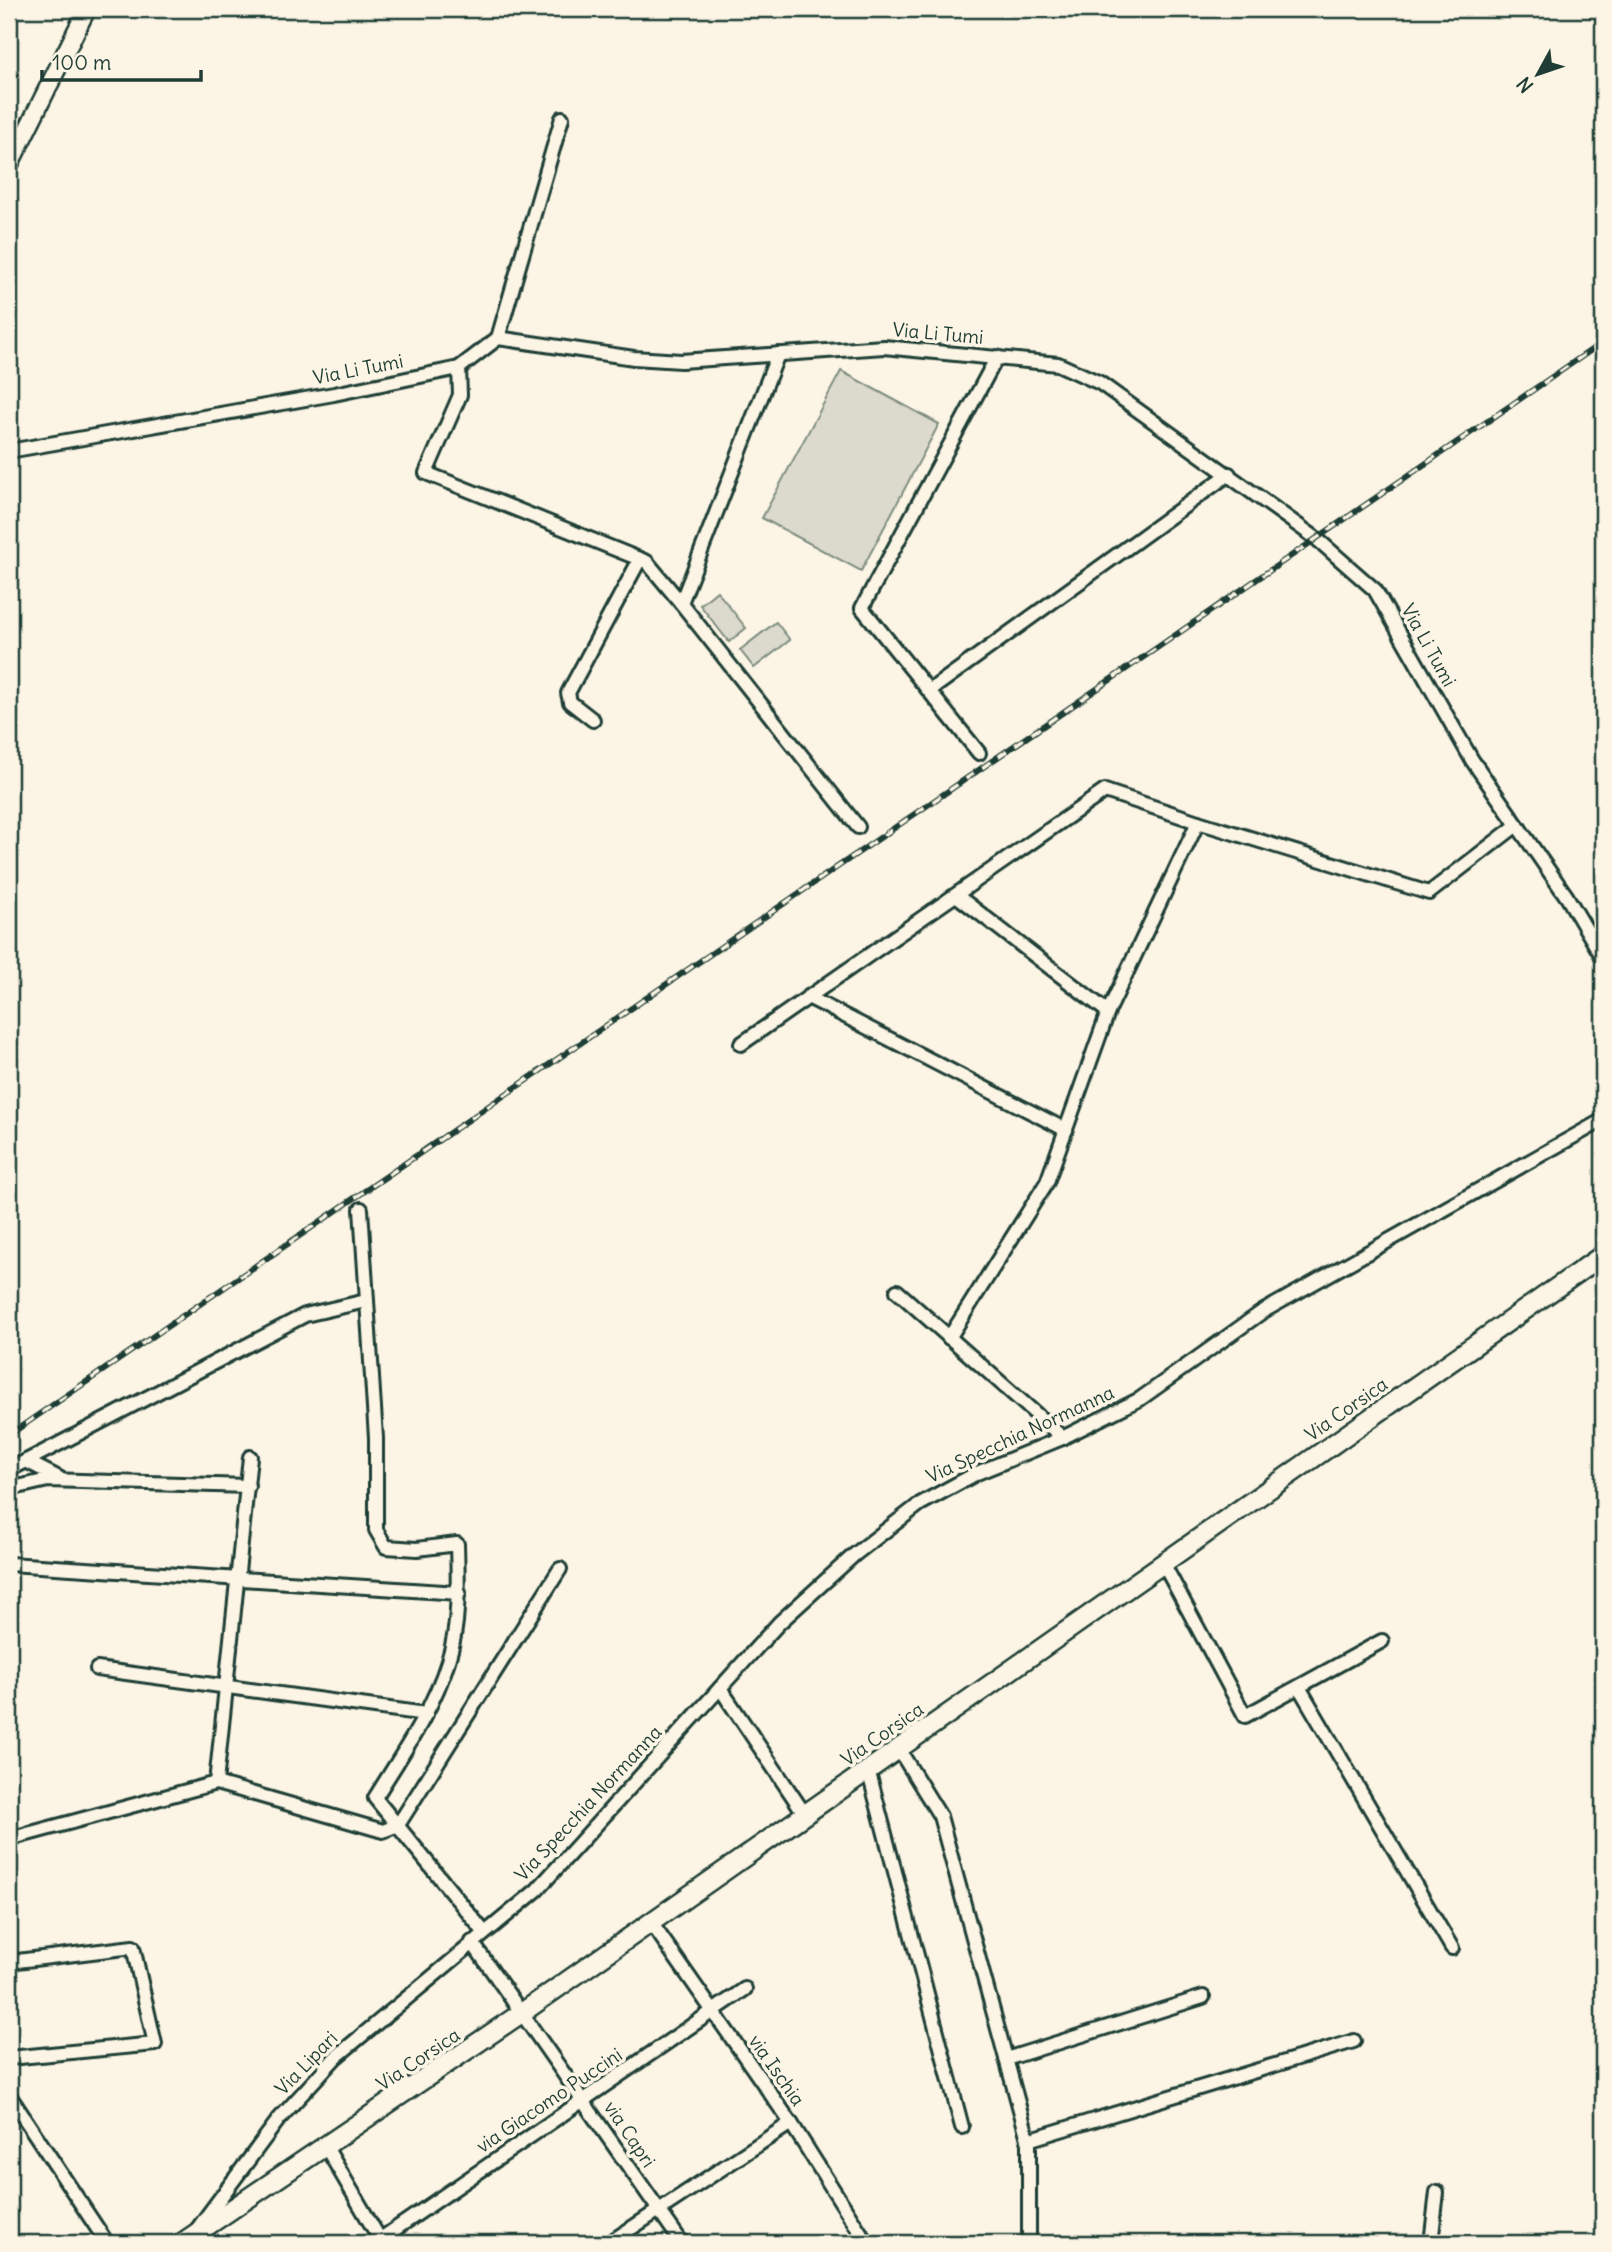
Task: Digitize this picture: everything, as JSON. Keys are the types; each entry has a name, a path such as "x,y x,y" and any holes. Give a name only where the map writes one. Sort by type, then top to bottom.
{"main road":[{"name":"Via Corsica","path":"188,2239 523,2012 1603,1255"}],"street":[{"path":"9,166 15,137 87,9"},
{"path":"498,338 562,118"},
{"name":"Via Li Tumi","path":"9,451 334,394 459,368 498,338 634,358 681,361 884,347 1058,364 1100,383 1229,474 1317,539 1375,590 1472,760 1567,897 1603,958"},
{"path":"681,603 778,354"},
{"path":"979,753 862,608 997,357"},
{"path":"459,368 460,395 426,473 647,562 858,827"},
{"path":"929,691 1229,474"},
{"path":"593,720 570,702 568,693 640,559"},
{"path":"741,1044 1105,792 1429,893 1517,825"},
{"path":"949,1338 1047,1182 1108,1012 1198,822"},
{"path":"956,895 1108,1012"},
{"path":"808,998 1066,1130"},
{"name":"Via Specchia Normanna","path":"472,1942 537,1890 789,1615 854,1555 920,1504 977,1473 1063,1438 1140,1399 1262,1312 1603,1120"},
{"path":"361,1209 376,1438 376,1530 386,1547 417,1549 457,1544 458,1593 449,1660 426,1714 375,1798 484,1932"},
{"path":"897,1291 1063,1438"},
{"path":"9,1470 305,1315 366,1301"},
{"path":"216,1783 250,1457"},
{"path":"26,1461 62,1480"},
{"path":"9,1489 48,1480 248,1486"},
{"path":"1163,1563 1245,1716 1382,1641"},
{"path":"9,1564 458,1593"},
{"path":"9,1839 216,1783 383,1831 398,1825 560,1569"},
{"path":"97,1668 426,1714"},
{"path":"1299,1686 1452,1948"},
{"path":"720,1688 804,1813"},
{"path":"898,1748 940,1816 1028,2140 1029,2243"},
{"path":"868,1769 962,2127"},
{"name":"via Ischia","path":"650,1921 790,2123 866,2242"},
{"name":"via Capri","path":"472,1942 682,2243"},
{"name":"Via Lipari","path":"188,2239 279,2119 336,2057 472,1942"},
{"path":"9,1962 133,1947 155,2044 9,2058"},
{"name":"via Giacomo Puccini","path":"379,2242 745,1989"},
{"path":"1006,2059 1203,1997"},
{"path":"1028,2140 1354,2041"},
{"path":"9,2095 107,2243"},
{"path":"609,2243 790,2123"},
{"path":"326,2147 379,2242"},
{"path":"1431,2243 1437,2192"}],"shaded area":[{"path":"841,371 939,424 861,571 762,518"},
{"path":"717,591 746,628 729,642 700,605"},
{"path":"776,622 790,640 754,668 740,650"}],"railway":[{"path":"9,1435 1603,342"}]}
